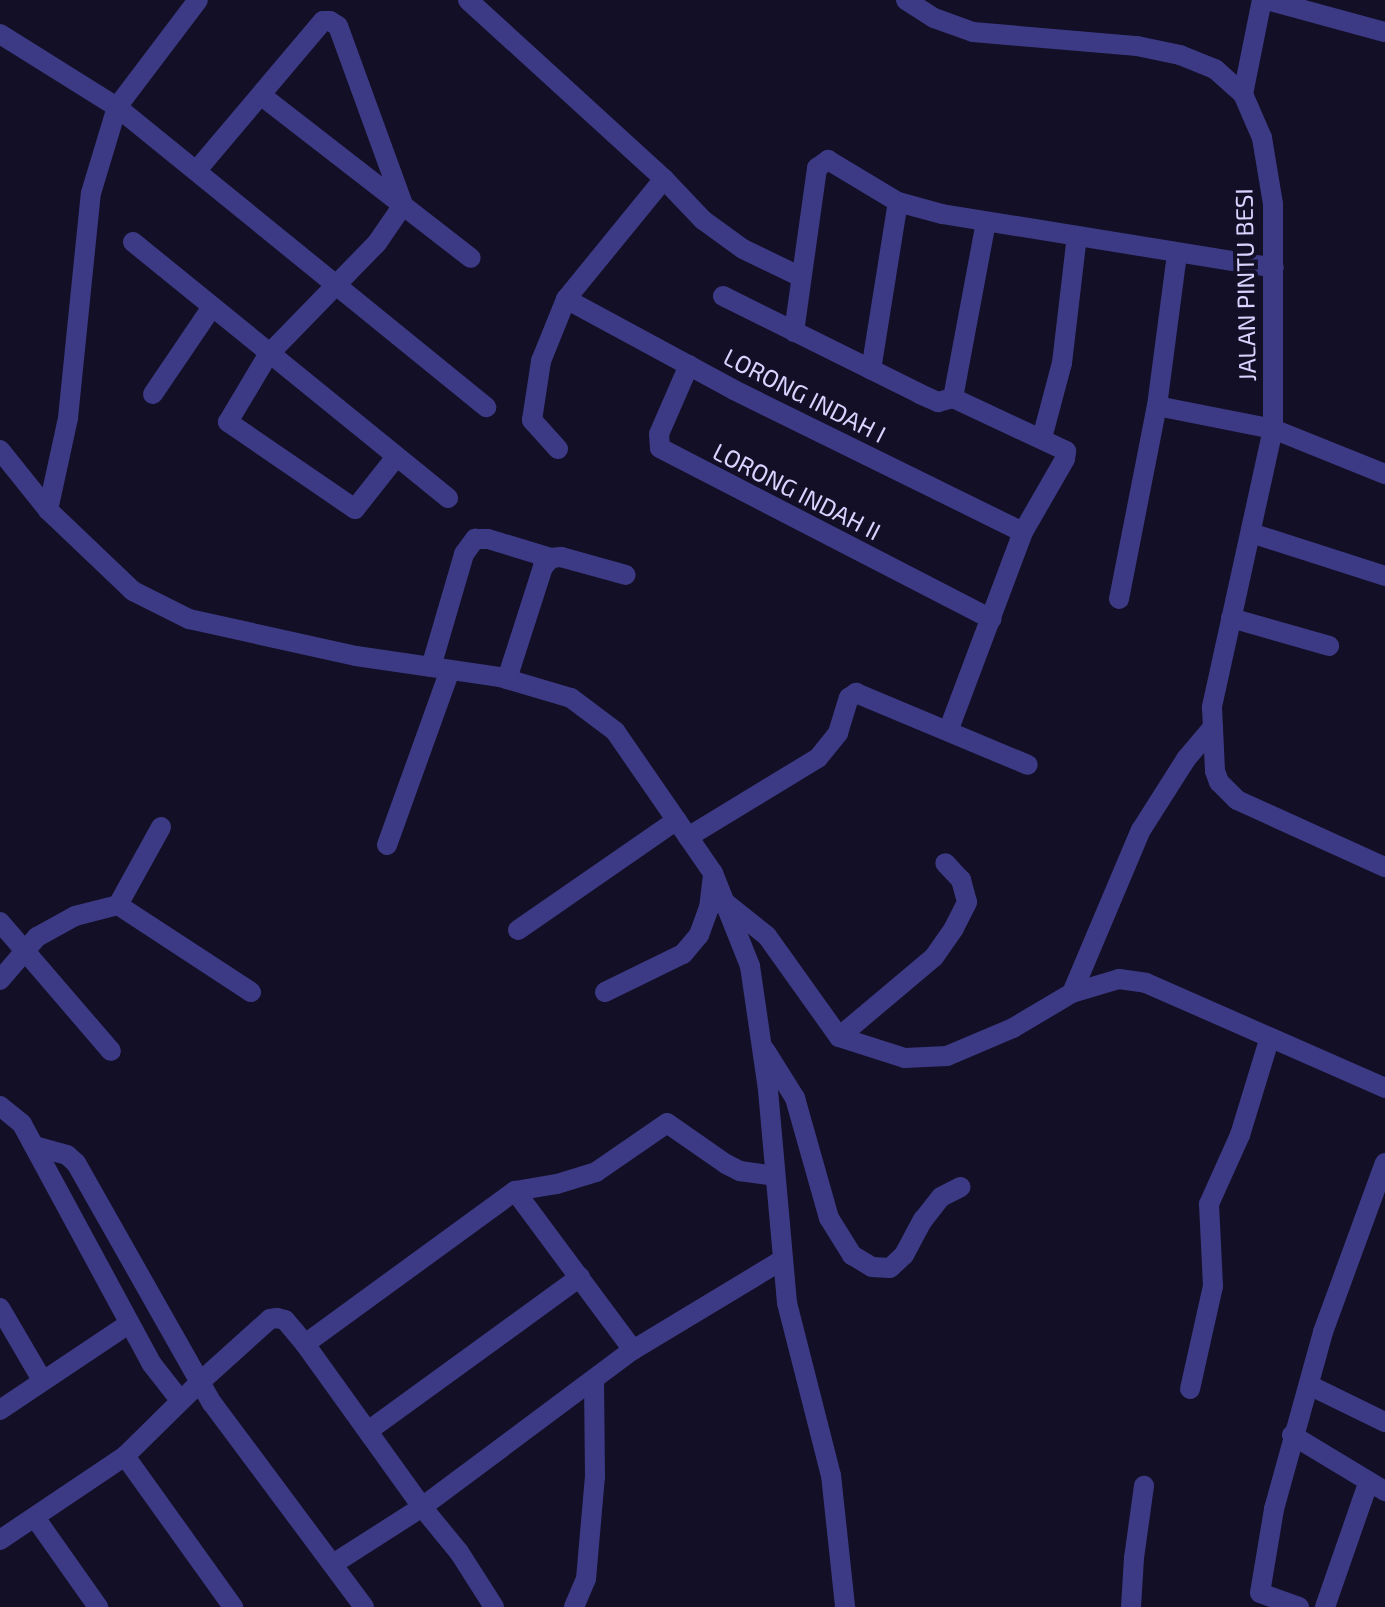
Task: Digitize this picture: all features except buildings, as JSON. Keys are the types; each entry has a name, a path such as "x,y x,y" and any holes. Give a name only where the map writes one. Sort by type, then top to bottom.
{"street":[{"path":"48,510 68,418 91,193 117,107 198,0"},
{"path":"468,0 721,234 766,262 801,277"},
{"name":"JALAN PINTU BESI","path":"906,0 934,18 973,32 1137,46 1180,55 1215,69 1243,94 1262,138 1273,204 1273,429 1215,685 1215,771 1219,782 1237,800 1385,867"},
{"path":"1243,94 1265,0 1385,32"},
{"path":"197,170 323,21 338,26 403,205"},
{"path":"0,34 117,107 486,407"},
{"path":"262,96 471,258"},
{"path":"794,332 821,162 828,160 898,202 986,222 1274,268"},
{"path":"558,449 532,420 541,361 566,299 664,179"},
{"path":"871,370 898,202"},
{"path":"396,457 355,509 228,422 268,355 377,243 403,205"},
{"path":"953,398 986,222"},
{"path":"1042,438 1062,363 1077,236"},
{"path":"133,242 268,355 448,498"},
{"path":"1119,599 1157,406 1177,254"},
{"path":"723,296 938,402 953,398 1042,438 1067,455 1023,532 949,729"},
{"name":"LORONG INDAH I","path":"566,299 689,365 1023,532"},
{"path":"153,394 212,307"},
{"name":"LORONG INDAH II","path":"689,365 659,434 660,448 991,619"},
{"path":"1157,406 1273,429 1385,474"},
{"path":"0,450 48,510 133,591 189,619 356,656 507,679 571,698 615,731 713,873 750,966 761,1043 787,1303 831,1475 845,1607"},
{"path":"1251,533 1385,576"},
{"path":"387,845 440,668 464,554 475,539 488,539 551,558 561,557 626,575"},
{"path":"507,679 543,567 551,558"},
{"path":"1231,618 1329,646"},
{"path":"518,930 682,829 818,758 838,733 849,698 856,693 949,729 1028,765"},
{"path":"1072,993 1141,830 1186,759 1213,727"},
{"path":"0,980 37,937 75,916 118,905 161,827"},
{"path":"839,1037 934,957 954,928 967,902 961,880 945,863"},
{"path":"605,992 683,954 699,935 709,908 713,873"},
{"path":"724,902 767,936 839,1037 905,1058 947,1056 1013,1028 1072,993 1119,979 1146,983 1385,1088"},
{"path":"118,905 251,992"},
{"path":"0,922 111,1051"},
{"path":"1190,1389 1213,1286 1209,1204 1240,1135 1270,1037"},
{"path":"761,1043 795,1098 829,1218 852,1255 872,1267 890,1268 904,1255 923,1220 941,1197 961,1187"},
{"path":"0,1106 22,1124 151,1363 180,1400"},
{"path":"305,1344 515,1191 557,1184 596,1172 667,1123 740,1171 774,1176"},
{"path":"34,1146 67,1155 76,1163 212,1403 364,1607"},
{"path":"1299,1607 1263,1597 1260,1593 1292,1435 1323,1332 1385,1163"},
{"path":"515,1191 633,1350"},
{"path":"333,1564 422,1507 633,1350 782,1260"},
{"path":"368,1431 580,1277"},
{"path":"0,1308 42,1380"},
{"path":"0,1540 36,1519 125,1456 180,1400 270,1319 285,1320 422,1507 459,1552 494,1607"},
{"path":"0,1410 130,1323"},
{"path":"574,1607 586,1579 595,1476 594,1381"},
{"path":"1309,1385 1382,1413"},
{"path":"1292,1435 1377,1486 1325,1607"},
{"path":"125,1456 233,1607"},
{"path":"1131,1607 1144,1486"},
{"path":"36,1519 87,1603"}]}
